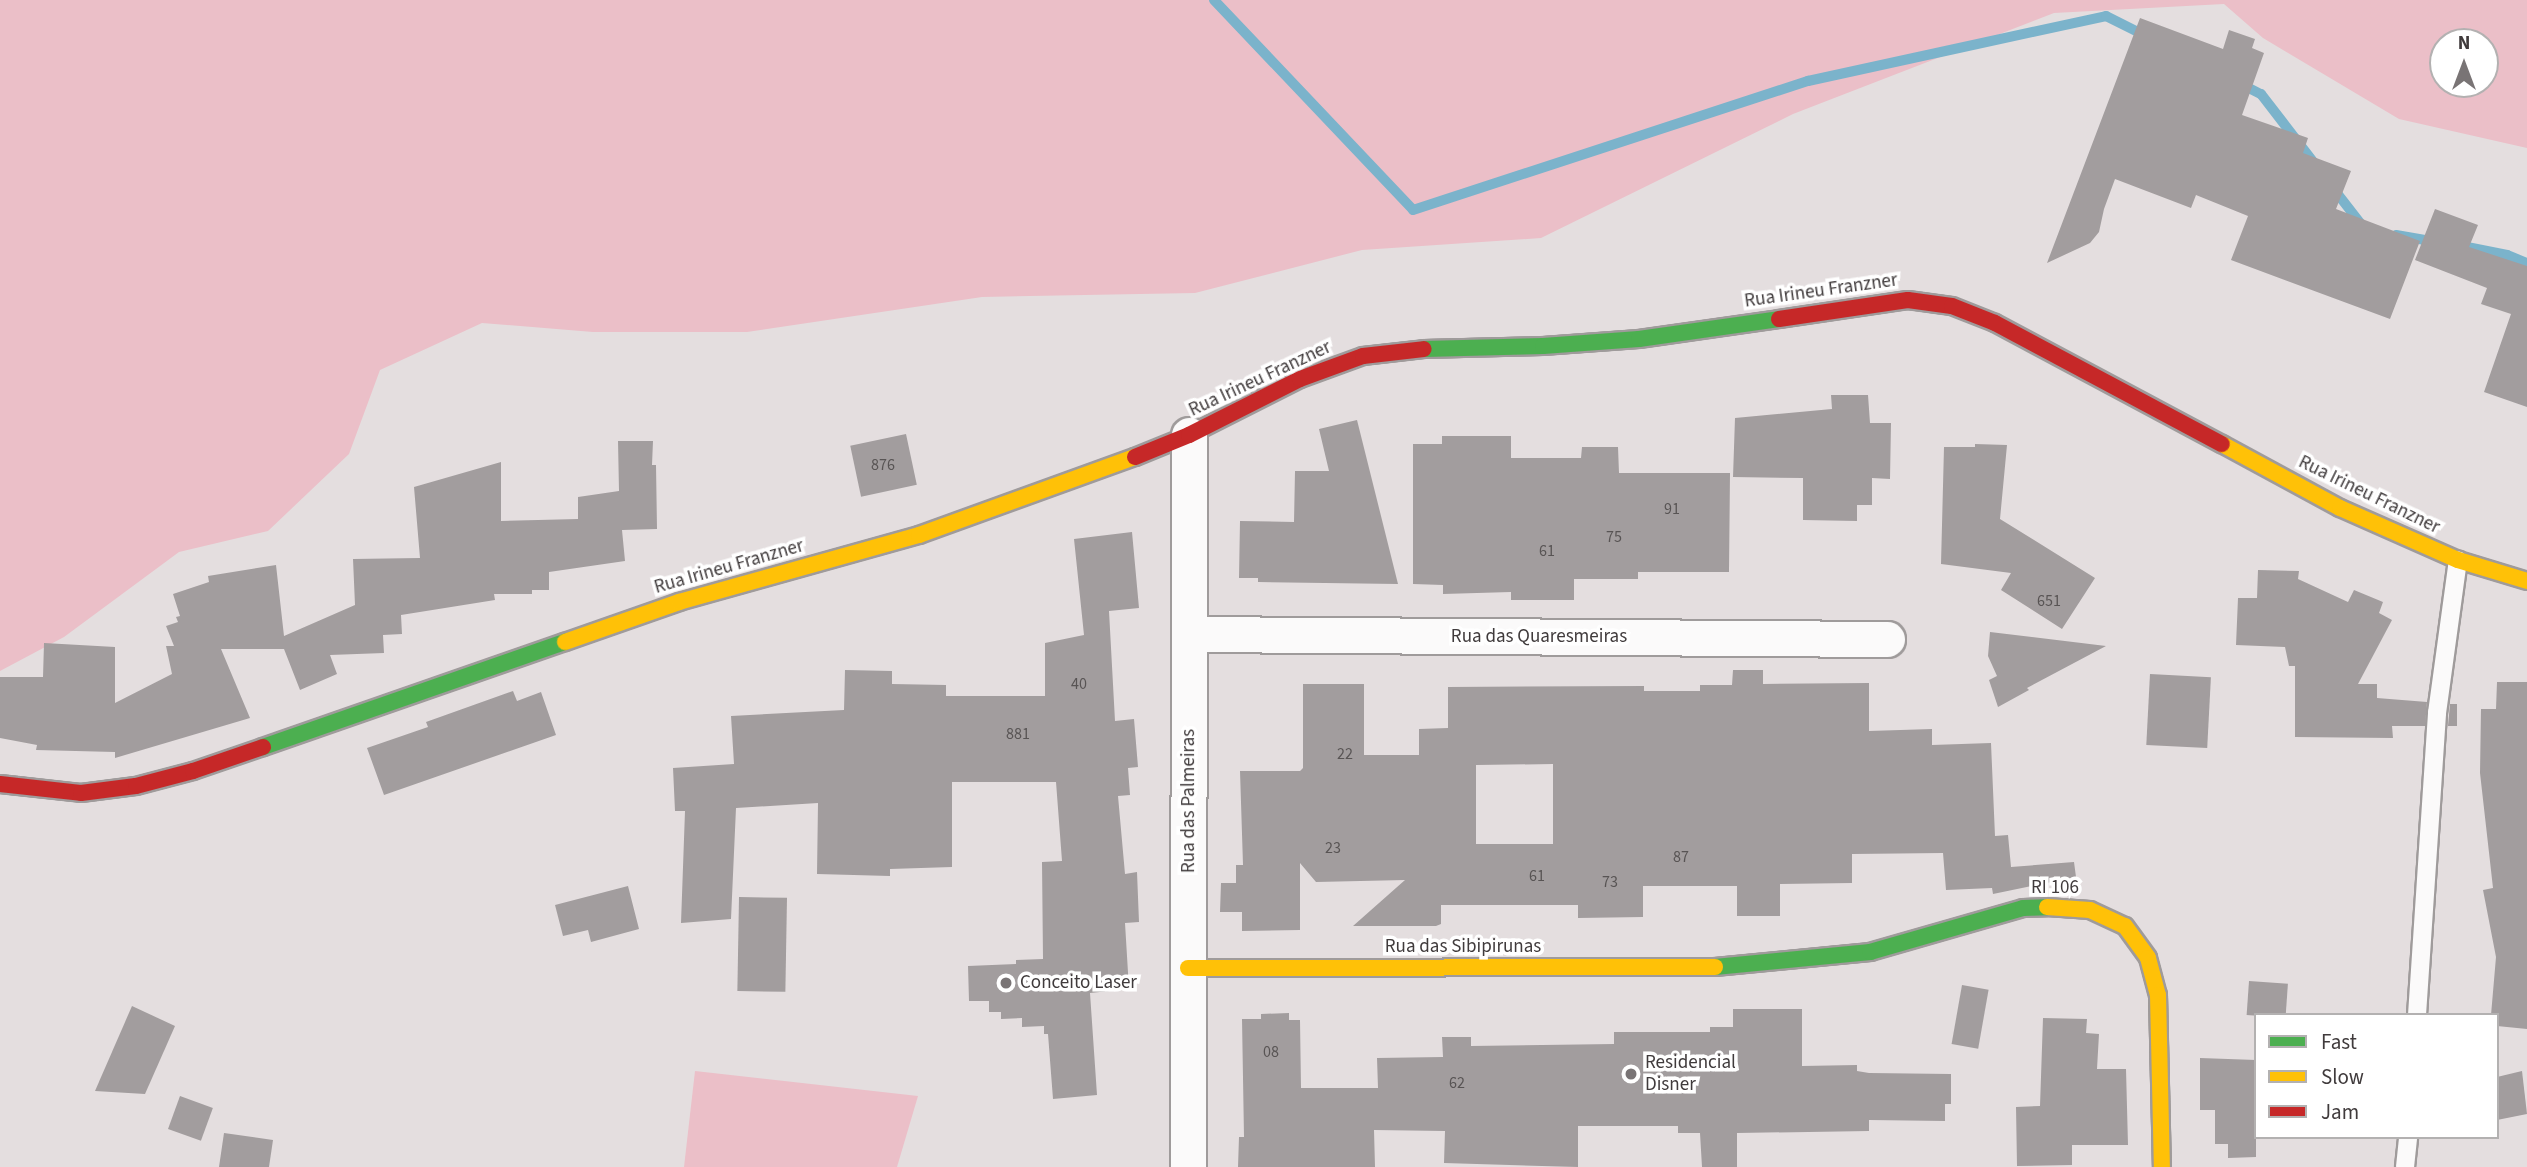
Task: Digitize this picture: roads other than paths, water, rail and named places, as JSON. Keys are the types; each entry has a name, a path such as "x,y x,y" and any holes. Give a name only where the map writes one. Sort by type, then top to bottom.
{"street":[{"name":"Rua Irineu Franzner","path":"0,784 82,793 136,786 193,771 679,602 919,535 1117,465 1189,435 1300,379 1363,356 1416,349 1543,346 1639,339 1908,300 1952,306 1996,323 2340,508 2458,560 2527,581"},
{"name":"Rua das Palmeiras","path":"1188,1167 1189,435"},
{"name":"Rua das Quaresmeiras","path":"1190,634 1887,639"},
{"name":"RI 106","path":"1738,967 1871,952 2023,908 2060,906 2090,909 2125,926 2148,958 2158,995 2162,1167"},
{"name":"Rua das Sibipirunas","path":"1188,968 1738,967"}],"lane":[{"path":"2417,1013 2437,713 2458,560"},
{"path":"2405,1167 2408,1139"}],"waterway":[{"path":"1214,0 1413,210 1808,81 2106,16 2146,36"},
{"path":"2239,83 2261,94 2315,164"},
{"path":"2333,188 2364,228"},
{"path":"2396,235 2436,242"},
{"path":"2462,246 2507,255 2527,263"}],"place":[{"name":"Conceito Laser","path":"1006,983"},
{"name":"Residencial Disner","path":"1631,1074"}]}
